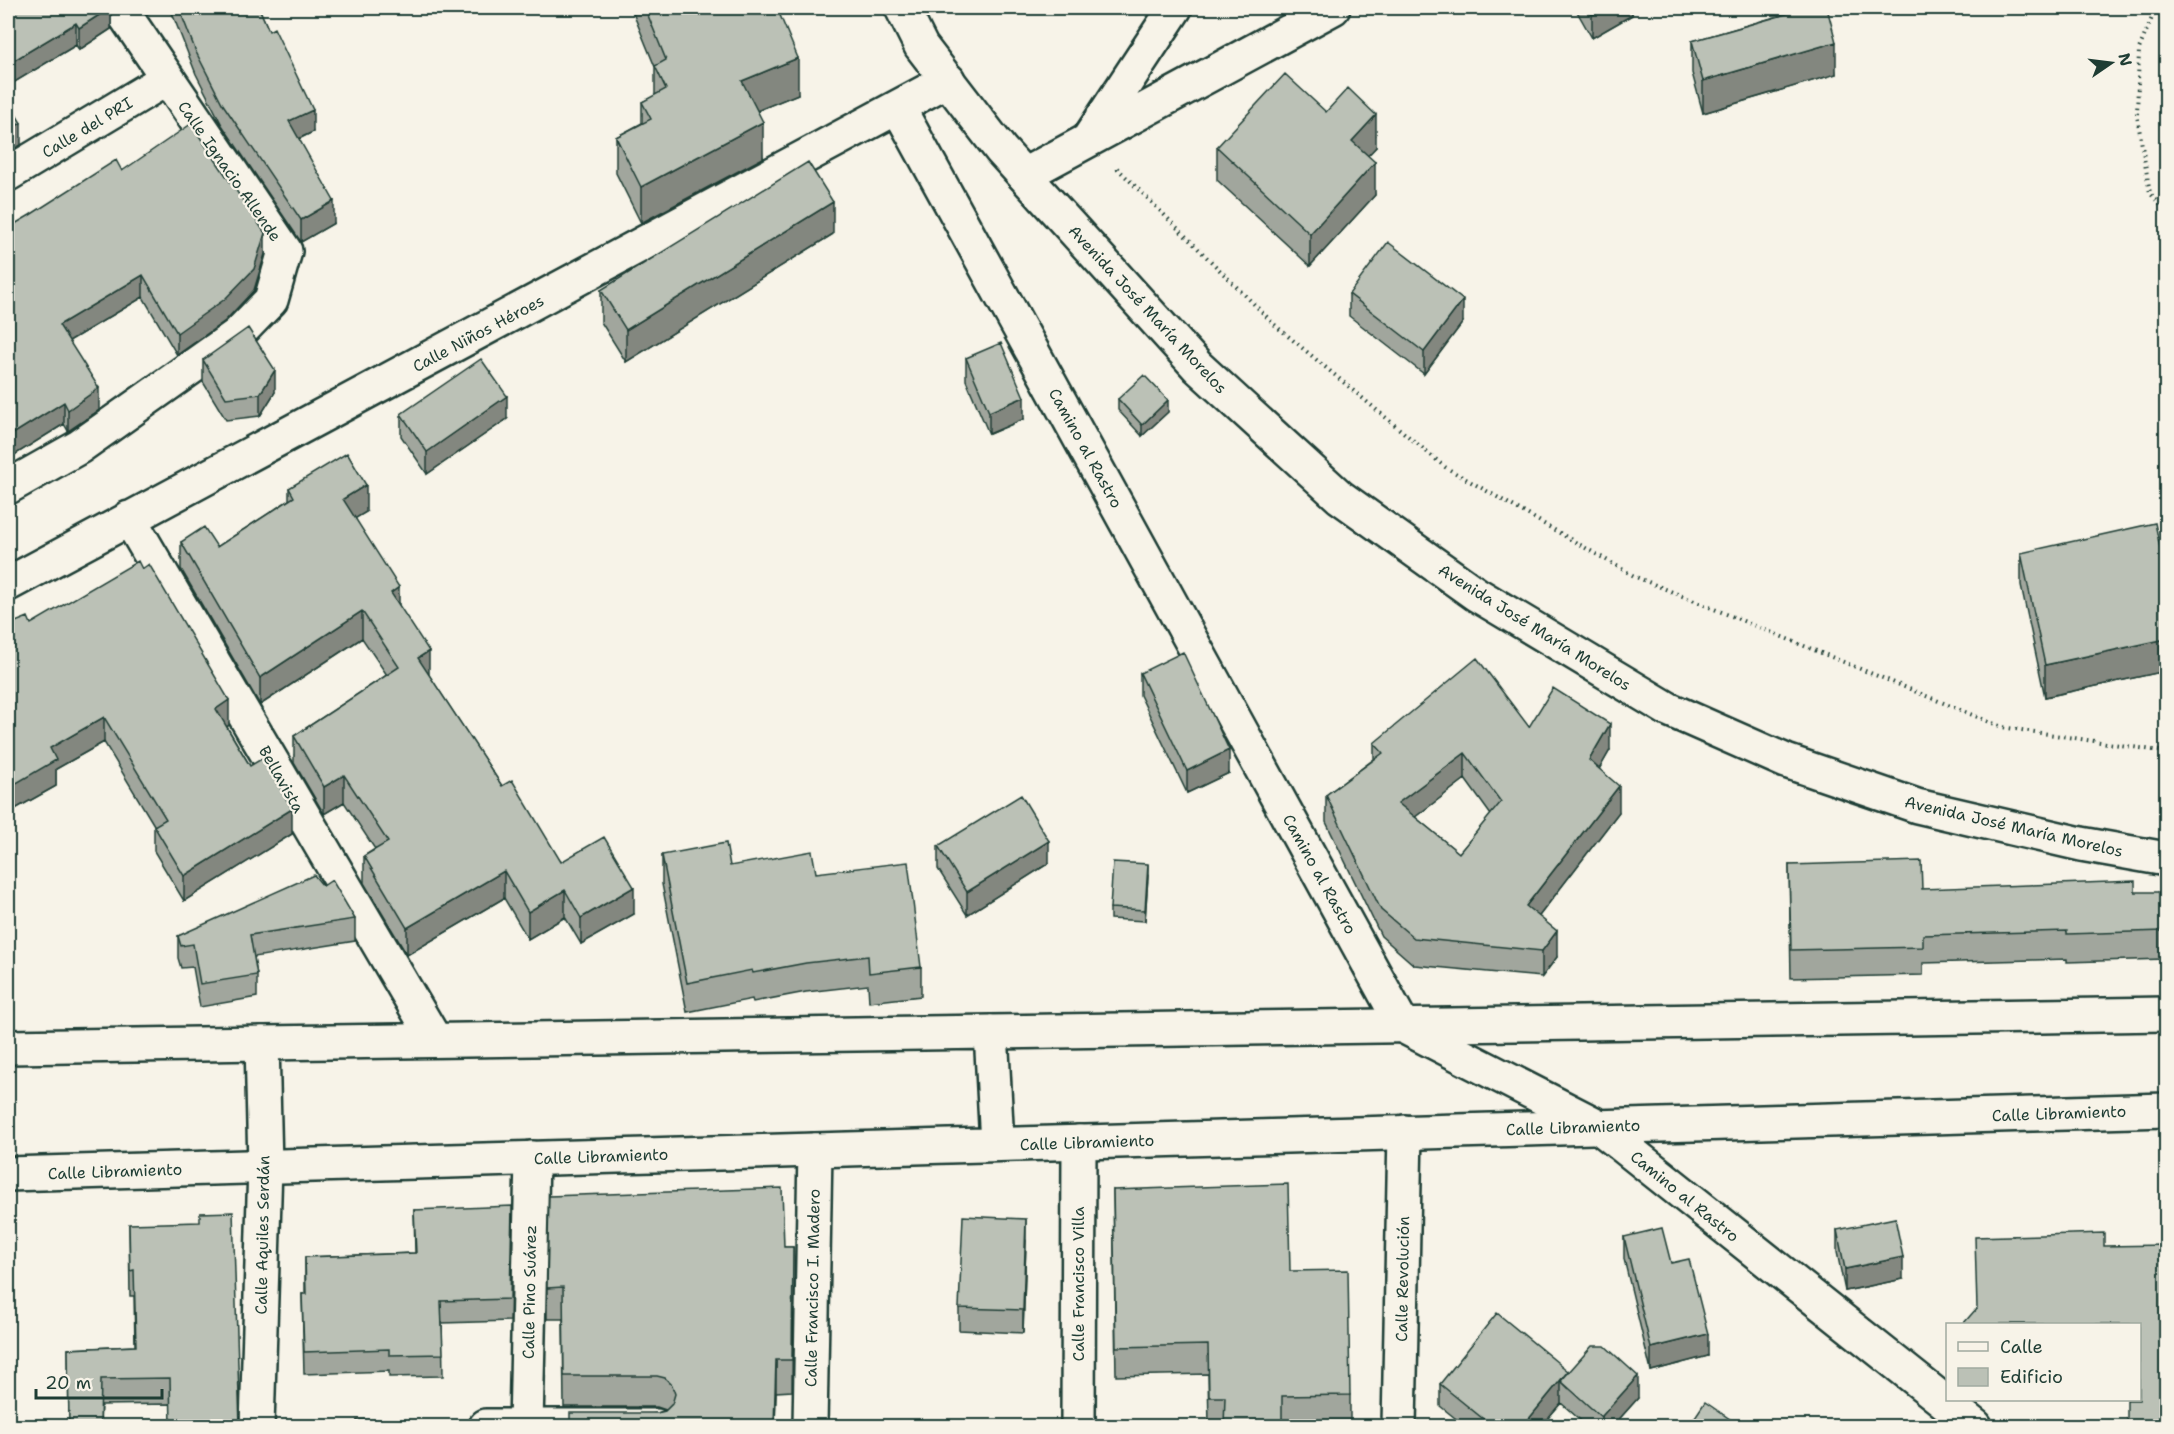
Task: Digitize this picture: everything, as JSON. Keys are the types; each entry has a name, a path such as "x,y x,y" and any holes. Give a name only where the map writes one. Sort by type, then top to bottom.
{"main road":[{"name":"Calle Ignacio Allende","path":"8,487 79,447 237,336 272,300 285,251 166,79 120,8"},
{"name":"Avenida José María Morelos","path":"902,8 921,45 1001,150 1198,367 1340,497 1486,600 1668,709 1786,761 1917,806 2081,844 2166,859"},
{"path":"1088,140 1175,8"},
{"path":"1024,175 1333,8"},
{"name":"Calle del PRI","path":"8,174 166,79"},
{"name":"Calle Niños Héroes","path":"8,584 948,80"},
{"name":"Camino al Rastro","path":"898,107 1403,1026 1598,1126 1975,1426"},
{"name":"Bellavista","path":"129,518 435,1040"},
{"path":"8,1047 2166,1014"},
{"path":"991,1032 997,1144"},
{"name":"Calle Aquiles Serdán","path":"257,1426 265,1166 262,1043"},
{"name":"Calle Libramiento","path":"8,1174 2166,1110"},
{"name":"Calle Revolución","path":"1399,1426 1405,1132"},
{"name":"Calle Francisco Villa","path":"1078,1142 1078,1426"},
{"name":"Calle Francisco I. Madero","path":"810,1426 815,1150"},
{"name":"Calle Pino Suárez","path":"526,1426 532,1158"},
{"path":"486,1426 656,1426"}],"path":[{"path":"2156,8 2139,49 2137,116 2150,193 2166,211"},
{"path":"1088,140 1276,326 1445,467 1636,577 2002,727 2166,752"}],"building":[{"path":"8,8 110,8 79,28 76,23 8,64"},
{"path":"179,8 259,8 269,31 274,28 313,110 289,121 334,201 301,220 222,103 196,52"},
{"path":"645,8 777,8 798,58 742,81 763,122 641,187 616,137 651,119 642,102 666,89 655,66 666,60"},
{"path":"1588,8 1606,8 1592,15"},
{"path":"1789,8 1827,8 1836,42 1703,81 1692,41 1790,13"},
{"path":"1285,74 1326,112 1348,88 1376,115 1352,141 1375,162 1310,234 1217,147"},
{"path":"8,101 21,123 8,130"},
{"path":"191,124 265,233 254,269 225,299 177,333 143,275 59,325 99,388 68,410 64,402 8,437 8,228 116,160 122,171"},
{"path":"808,162 833,202 626,330 601,290"},
{"path":"1388,242 1463,300 1424,352 1349,294"},
{"path":"248,328 275,370 260,394 226,398 203,360"},
{"path":"1001,343 1024,397 989,412 966,358"},
{"path":"481,359 507,396 427,452 401,414"},
{"path":"1144,375 1168,400 1142,425 1118,399"},
{"path":"347,453 366,485 343,499 399,587 391,593 429,651 418,658 502,786 512,780 561,862 604,837 634,887 581,918 565,890 528,912 504,871 407,928 364,856 388,842 344,775 324,787 294,736 399,667 362,611 260,678 181,542 204,527 217,547 294,497 289,488"},
{"path":"2155,523 2166,577 2166,639 2045,665 2021,553"},
{"path":"138,561 142,569 149,564 229,700 216,709 250,766 263,758 292,809 184,876 154,826 166,819 104,717 50,748 56,760 8,788 8,625 28,617 31,624"},
{"path":"1183,652 1229,750 1187,771 1140,673"},
{"path":"1477,658 1529,727 1553,688 1610,724 1589,760 1619,786 1526,906 1557,931 1542,951 1414,938 1381,910 1326,795 1383,753 1374,743","holes":["1465,753 1501,802 1459,853 1398,803"]},
{"path":"1021,795 1049,841 967,892 938,846"},
{"path":"726,843 730,866 812,851 816,873 908,862 921,967 869,973 868,956 806,963 753,973 752,970 687,983 662,855"},
{"path":"1921,861 1922,889 2135,881 2135,892 2163,892 2164,931 1923,935 1923,947 1791,950 1789,865"},
{"path":"1113,862 1148,864 1145,910 1110,908"},
{"path":"314,875 323,886 332,880 355,919 250,935 257,975 200,984 193,944 181,946 178,936"},
{"path":"1288,1184 1290,1271 1348,1270 1350,1395 1282,1396 1282,1426 1224,1426 1225,1397 1209,1397 1208,1345 1116,1347 1113,1190"},
{"path":"782,1188 784,1247 793,1247 792,1360 776,1360 774,1426 570,1426 570,1413 657,1413 665,1411 672,1404 675,1394 672,1385 665,1378 657,1376 564,1376 563,1287 547,1288 549,1196"},
{"path":"512,1206 510,1299 441,1301 443,1354 389,1355 389,1349 304,1352 302,1294 306,1294 305,1257 416,1253 414,1210"},
{"path":"233,1212 240,1426 171,1426 170,1378 101,1379 100,1426 69,1426 68,1349 136,1346 134,1270 130,1271 129,1224 200,1222 200,1213"},
{"path":"963,1216 1026,1219 1023,1310 959,1308"},
{"path":"1895,1218 1903,1257 1845,1269 1837,1230"},
{"path":"1662,1228 1671,1263 1689,1259 1708,1334 1651,1348 1624,1237"},
{"path":"2104,1233 2104,1246 2166,1245 2166,1426 2127,1426 2127,1401 2141,1401 2141,1323 1964,1323 1977,1308 1975,1237"},
{"path":"1497,1313 1568,1371 1523,1426 1492,1426 1440,1384"},
{"path":"1592,1346 1605,1346 1638,1376 1601,1417 1561,1381"},
{"path":"1705,1402 1740,1426 1689,1426"},
{"path":"357,1420 406,1421 406,1426 356,1426"}]}
